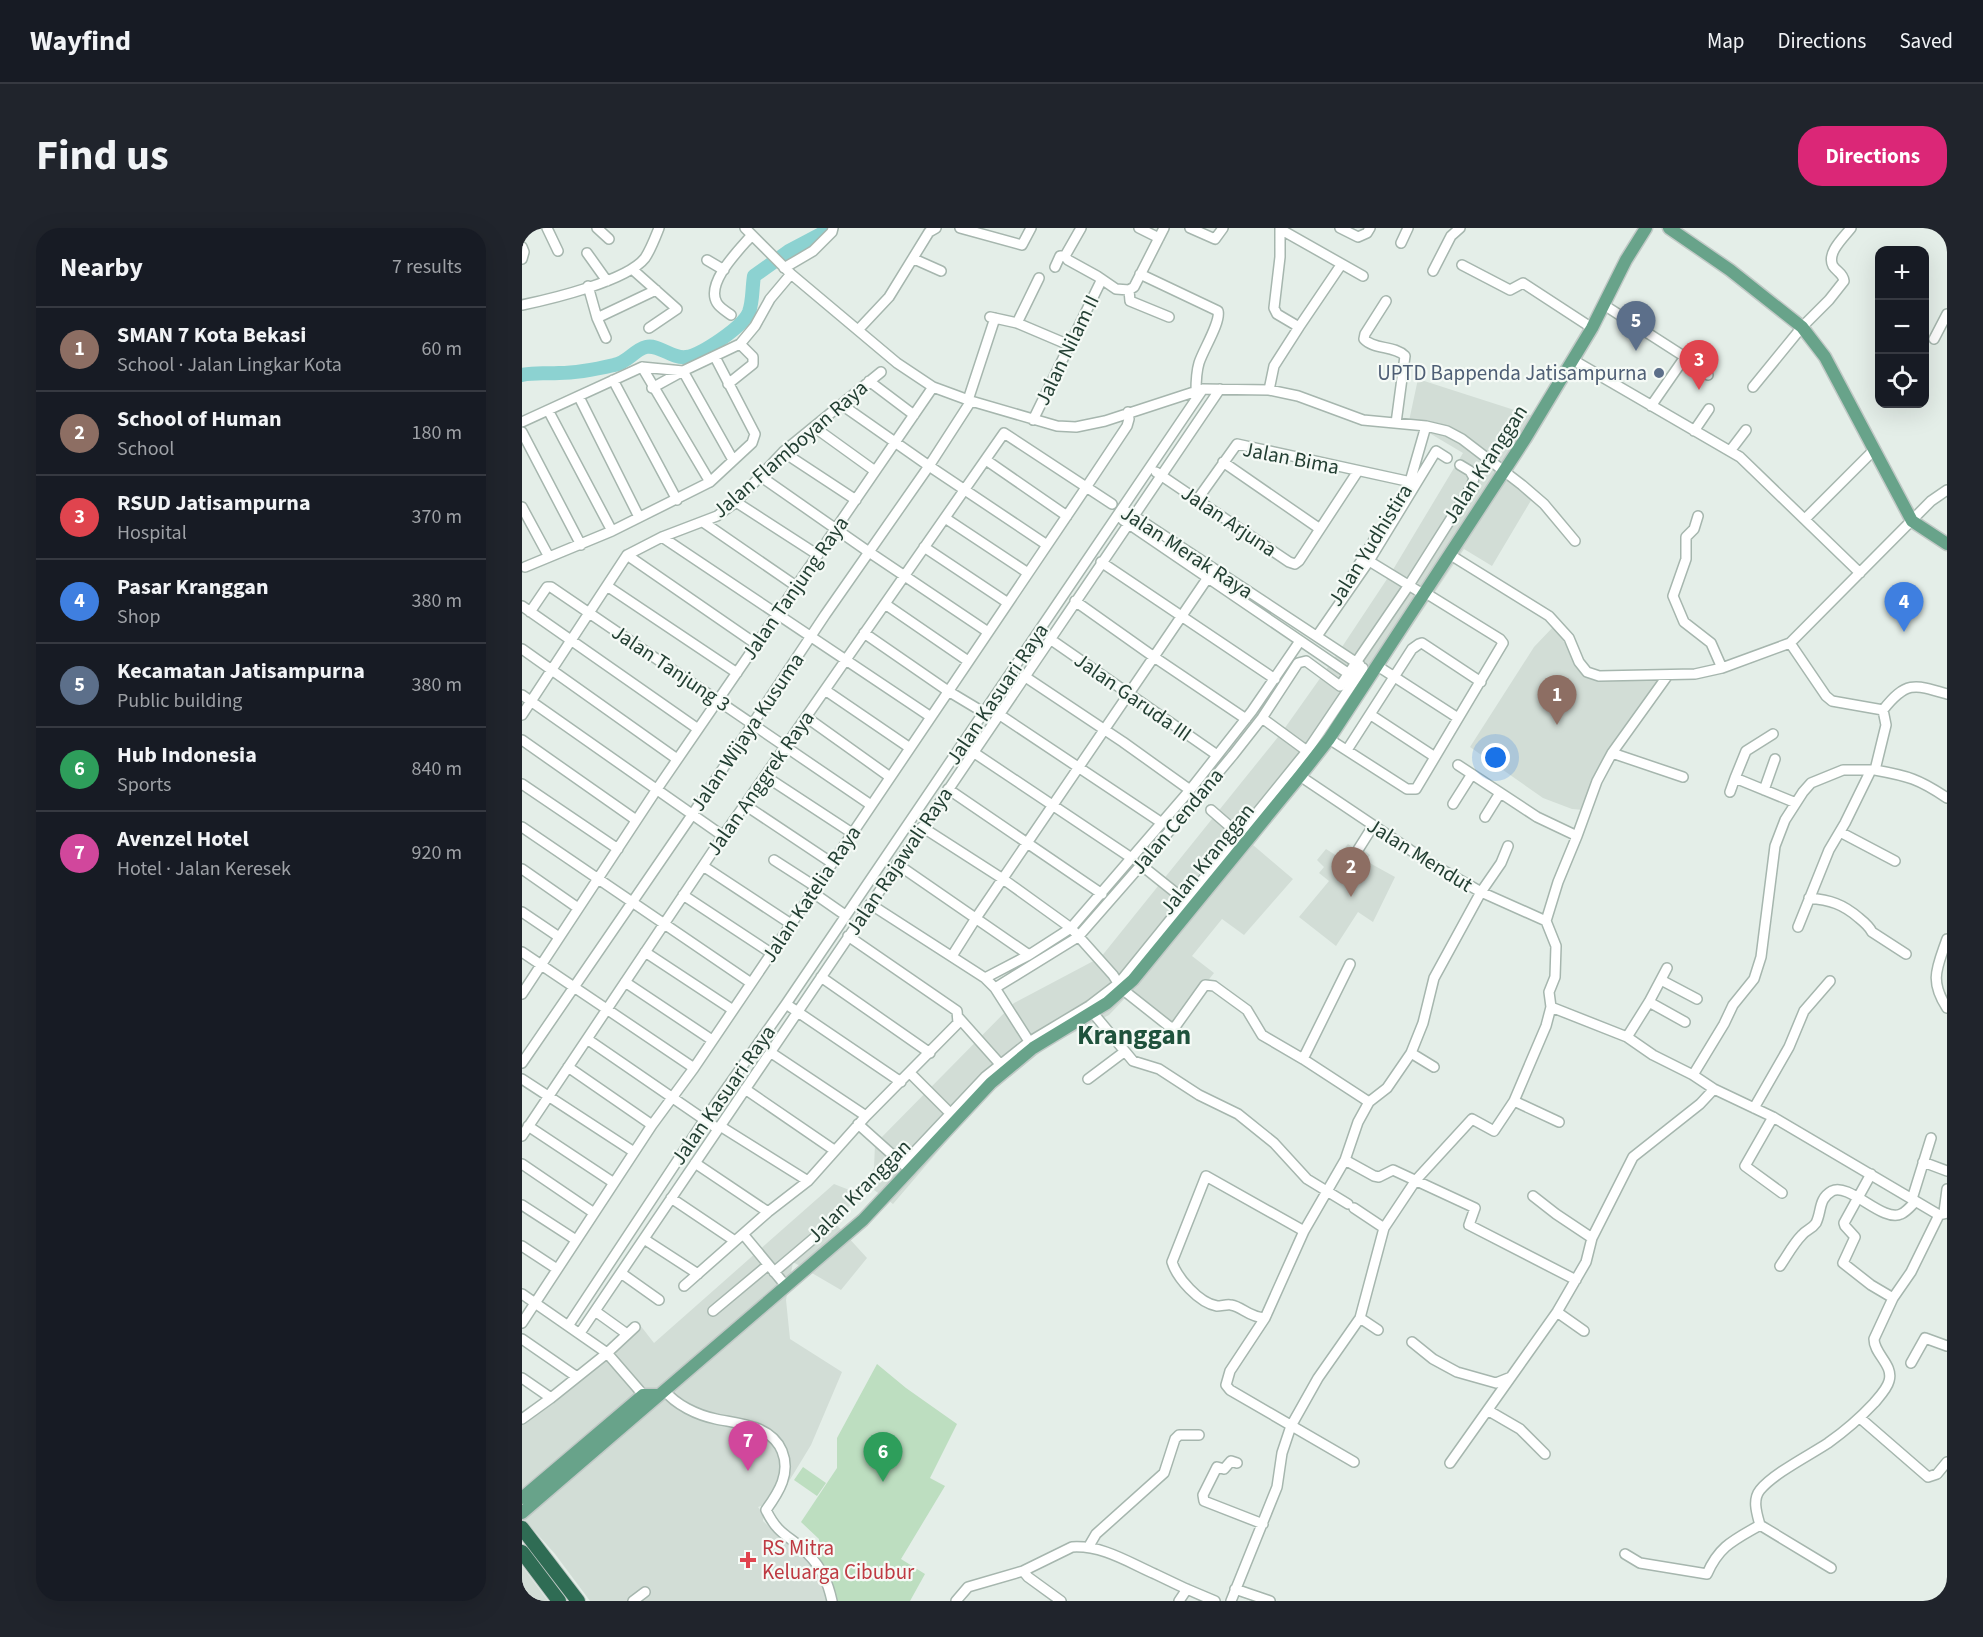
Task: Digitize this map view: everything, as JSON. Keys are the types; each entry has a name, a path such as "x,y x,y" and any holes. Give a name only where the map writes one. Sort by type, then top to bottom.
{"highway":[{"path":"522,1528 578,1601"},
{"path":"522,1552 559,1601"}],"main road":[{"name":"Jalan Kranggan","path":"523,1507 863,1220 906,1167 954,1116 1031,1045 1093,1013 1120,986 1132,980 1242,837 1300,776 1329,739 1362,672 1424,593 1505,471 1592,328 1626,260 1646,228"},
{"path":"1669,228 1730,270 1802,327 1825,357 1912,521 1947,544"}],"street":[{"path":"547,228 558,251"},
{"path":"597,228 609,239"},
{"path":"522,305 606,281 632,269 644,259 659,228"},
{"path":"652,388 740,344 755,326 785,269 813,251 832,232 833,228"},
{"path":"858,330 889,297 929,232 934,228"},
{"path":"960,228 1022,244 1031,228"},
{"path":"1065,256 1081,228"},
{"path":"1139,228 1159,238"},
{"path":"1065,256 1116,289 1129,290 1134,287 1164,228"},
{"path":"1190,228 1215,239 1223,228"},
{"path":"1280,228 1341,265 1364,276"},
{"path":"1280,228 1280,257 1274,308 1277,314 1299,327"},
{"path":"1340,228 1358,237 1367,233 1370,228"},
{"path":"1401,243 1408,228"},
{"path":"1434,271 1451,236 1460,228"},
{"path":"1754,387 1802,327 1844,281 1842,275 1832,264 1831,256 1851,228"},
{"path":"731,315 717,304 713,292 748,232 785,269 897,363 933,387 1033,420 1076,428 1105,421 1200,390 1220,388 1269,390 1298,396 1363,420 1426,426 1447,431 1462,439 1505,471 1544,504 1575,541"},
{"path":"522,247 524,252 522,259"},
{"path":"587,253 606,281"},
{"path":"1055,267 1060,256 1065,256"},
{"path":"914,259 941,271"},
{"path":"707,260 724,270"},
{"path":"1269,390 1274,366 1341,265"},
{"path":"1462,265 1510,290 1523,283 1592,328"},
{"path":"632,269 677,309 650,328"},
{"path":"1140,274 1216,309 1220,314 1199,361 1196,373 1200,390"},
{"path":"1039,278 1017,323 1069,345"},
{"name":"Jalan Nilam II","path":"1033,420 1101,281"},
{"path":"588,286 597,318 606,338"},
{"path":"597,318 656,290"},
{"path":"1129,290 1130,301 1169,317"},
{"path":"1386,301 1364,339 1368,343 1399,350 1405,356 1396,423"},
{"path":"1604,305 1685,357 1708,375"},
{"path":"1934,339 1947,314"},
{"name":"Jalan Wijaya Kusuma","path":"522,1063 928,466 970,400 992,317 1017,323"},
{"path":"728,384 753,364 753,357 740,344"},
{"path":"525,567 612,531 710,482 752,442 755,434 715,357"},
{"path":"1651,406 1685,357"},
{"path":"1573,360 1746,461 1860,573"},
{"path":"522,422 642,367 683,371"},
{"path":"642,367 652,388 710,482"},
{"path":"683,371 733,460"},
{"name":"Jalan Flamboyan Raya","path":"522,716 627,555 662,537 717,516 736,502 783,452 881,372"},
{"path":"614,380 677,500"},
{"path":"869,381 914,415"},
{"name":"Jalan Tanjung Raya","path":"522,994 636,820 933,387"},
{"name":"Jalan Rajawali Raya","path":"580,1334 1220,388"},
{"name":"Jalan Kasuari Raya","path":"568,1326 705,1119 786,1004 1120,512 1200,390"},
{"path":"579,397 639,517"},
{"path":"842,405 928,466 1047,545"},
{"path":"1694,431 1709,409"},
{"path":"548,410 612,531"},
{"name":"Jalan Katelia Raya","path":"522,1323 652,1125 694,1068 1127,426 1128,412"},
{"name":"Jalan Yudhistira","path":"1318,631 1411,482 1426,426"},
{"path":"814,427 875,471"},
{"path":"1730,451 1746,430"},
{"path":"522,432 581,545"},
{"name":"Jalan Anggrek Raya","path":"522,1136 723,836 1004,433 1087,486"},
{"name":"Jalan Bima","path":"1197,500 1235,445 1242,444 1411,482"},
{"path":"1805,519 1875,449"},
{"path":"1318,631 1369,561 1436,451 1447,458"},
{"path":"783,452 856,500"},
{"path":"986,460 1066,516"},
{"path":"1223,462 1320,529"},
{"path":"910,1073 954,1116 1000,1064 1120,986 1186,901 1242,837 1307,751 1362,672 1409,585 1471,487 1474,478 1472,474 1460,465"},
{"name":"Jalan Arjuna","path":"1150,467 1292,564 1299,561 1358,471"},
{"path":"760,476 988,632"},
{"name":"Jalan Merak Raya","path":"1087,486 1207,578 1300,641 1362,672"},
{"path":"1449,554 1549,616 1569,638 1578,662 1587,672 1599,676 1695,674 1722,668 1790,643 1931,501 1947,490"},
{"path":"736,502 818,555"},
{"path":"522,507 549,557"},
{"path":"1698,516 1694,530 1686,537 1686,559 1673,596 1684,622 1711,643 1722,668"},
{"path":"945,518 1028,573"},
{"name":"Jalan Merak Raya","path":"1130,519 1318,631 1362,672"},
{"path":"703,522 796,586"},
{"path":"662,537 931,717"},
{"path":"924,547 1008,603"},
{"path":"627,555 756,644"},
{"path":"1329,739 1411,790 1416,789 1502,647 1503,641 1369,561"},
{"path":"1101,562 1275,679"},
{"path":"952,956 1213,569"},
{"path":"607,586 736,673"},
{"name":"Jalan Tanjung 3","path":"526,609 547,587 551,587 871,806"},
{"path":"1075,601 1246,719"},
{"path":"885,604 968,661"},
{"path":"526,609 698,729"},
{"path":"864,633 948,691 985,710 999,714 1162,823"},
{"name":"Jalan Garuda III","path":"1050,639 1217,755"},
{"path":"986,978 1029,955 1071,928 1102,894 1137,862 1162,823 1246,719 1300,641"},
{"path":"1790,643 1826,696 1832,701 1883,710"},
{"path":"1347,750 1412,649 1419,644 1481,682"},
{"path":"522,649 678,759"},
{"name":"Jalan Cendana","path":"995,988 1078,937 1137,862 1262,718 1300,662 1306,661 1340,686 1362,672"},
{"path":"1362,672 1394,677 1458,718"},
{"path":"1231,1601 1277,1487 1282,1453 1291,1426 1318,1378 1360,1317 1384,1228 1416,1180 1472,1119 1494,1131 1514,1101 1546,1026 1551,1007 1549,992 1555,977 1556,946 1546,921 1558,882 1597,781 1612,753 1668,675"},
{"path":"1024,676 1190,790"},
{"path":"1798,927 1829,850 1873,770 1886,725 1883,710 1894,696 1910,686 1920,686 1947,694"},
{"path":"825,690 910,748"},
{"path":"522,695 723,836"},
{"path":"1371,715 1435,757"},
{"path":"806,717 890,777"},
{"path":"1262,718 1307,751"},
{"path":"1730,792 1746,751 1773,734"},
{"path":"522,740 636,820"},
{"path":"973,752 1137,862 1186,901"},
{"path":"1612,753 1683,777"},
{"path":"1764,790 1775,759"},
{"path":"1458,765 1538,817 1577,836"},
{"path":"1693,1075 1733,1005 1754,979 1761,957 1775,846 1785,820 1811,783 1843,770 1873,770 1905,775 1922,781 1947,798"},
{"path":"1453,804 1472,774"},
{"path":"765,776 852,833"},
{"name":"Jalan Mendut","path":"1300,776 1425,860 1481,892 1546,921"},
{"path":"1735,778 1796,803"},
{"path":"522,784 618,849"},
{"path":"948,789 1102,894"},
{"path":"1485,817 1500,793"},
{"path":"745,805 832,863"},
{"path":"1211,810 1242,837"},
{"path":"1344,872 1373,826"},
{"path":"522,827 751,984"},
{"path":"922,827 1003,879 1071,928 1105,965 1120,986 1173,1028 1205,985 1214,986 1247,1010 1262,1035 1369,1102"},
{"path":"1840,832 1895,861"},
{"path":"1354,1461 1230,1390 1226,1384 1230,1371 1266,1318 1304,1231 1345,1160 1358,1122 1369,1102 1387,1088 1411,1053 1423,1023 1434,978 1481,892 1501,863 1508,846"},
{"path":"774,860 845,915"},
{"path":"897,864 1029,955"},
{"path":"703,866 791,924"},
{"path":"522,869 578,909"},
{"path":"683,895 771,953"},
{"path":"1809,898 1828,900 1842,905 1872,932 1906,954"},
{"path":"870,904 986,978 995,988 1031,1045"},
{"path":"522,912 559,937"},
{"path":"848,936 957,1011 959,1018 1000,1064"},
{"path":"1947,939 1935,974 1938,994 1947,1008"},
{"path":"522,952 606,1011 694,1068"},
{"path":"645,952 733,1010"},
{"path":"1303,1059 1350,964"},
{"path":"1627,1037 1667,968"},
{"path":"821,976 930,1053"},
{"path":"1661,980 1697,999"},
{"path":"1754,1108 1789,1047 1804,1011 1830,981"},
{"path":"625,982 712,1040"},
{"path":"1649,1002 1685,1022"},
{"path":"786,1004 901,1082"},
{"path":"1551,1007 1627,1037 1653,1055 1693,1075 1714,1089 1773,1117 1914,1200 1943,1214"},
{"path":"1093,1013 1132,1061 1159,1069 1199,1095 1238,1114 1274,1143 1307,1179 1384,1228"},
{"path":"684,1286 768,1212 808,1181 866,1116 958,1023 959,1018"},
{"path":"587,1039 705,1119 808,1181"},
{"path":"770,1052 866,1116"},
{"path":"1088,1079 1124,1052"},
{"path":"1411,1053 1434,1067"},
{"path":"568,1067 652,1125"},
{"path":"522,1079 634,1152"},
{"path":"745,1089 834,1150"},
{"path":"1450,1463 1557,1312 1586,1262 1592,1238 1633,1157 1700,1104 1714,1089"},
{"path":"1514,1101 1559,1122"},
{"path":"1773,1117 1745,1166 1782,1193"},
{"path":"858,1125 906,1167"},
{"path":"528,1126 614,1183"},
{"path":"1780,1266 1802,1235 1814,1226 1819,1205 1831,1191 1837,1189 1858,1197 1884,1213 1894,1216 1902,1214 1914,1200 1931,1138"},
{"path":"1345,1160 1374,1176 1379,1177 1393,1170 1475,1208 1468,1225 1576,1280"},
{"path":"1923,1162 1947,1171"},
{"path":"695,1163 768,1212"},
{"path":"522,1164 594,1213"},
{"path":"1871,1174 1844,1223 1855,1237 1843,1263 1870,1285 1893,1298"},
{"path":"1266,1318 1253,1317 1233,1305 1217,1306 1208,1302 1186,1286 1172,1262 1206,1176 1304,1231"},
{"path":"1831,1568 1760,1525 1755,1504 1759,1491 1784,1471 1830,1442 1860,1418 1881,1395 1890,1380 1889,1369 1874,1344 1874,1339 1893,1298 1911,1272 1943,1214 1947,1189"},
{"path":"1533,1196 1592,1238"},
{"path":"671,1198 735,1241"},
{"path":"522,1205 576,1240"},
{"path":"713,1311 820,1233"},
{"path":"743,1234 786,1286"},
{"path":"644,1239 698,1274"},
{"path":"522,1246 557,1269"},
{"path":"621,1273 659,1300"},
{"path":"522,1294 606,1353 654,1396 671,1398 680,1405 713,1418 761,1429 773,1436 779,1443 786,1461 786,1473 774,1499 766,1510 772,1524 783,1536 807,1553 821,1570 828,1583 832,1601"},
{"path":"522,1419 577,1377 631,1330 595,1311"},
{"path":"1557,1312 1584,1331"},
{"path":"1360,1317 1378,1330"},
{"path":"1911,1363 1925,1338 1947,1346"},
{"path":"522,1339 577,1377"},
{"path":"1412,1342 1433,1359 1457,1372 1496,1383 1511,1377"},
{"path":"522,1378 551,1398"},
{"path":"1489,1411 1520,1429 1545,1454"},
{"path":"1860,1418 1929,1477 1937,1474 1947,1462"},
{"path":"1089,1546 1096,1534 1164,1473 1175,1439 1179,1435 1199,1436"},
{"path":"1237,1463 1231,1461 1224,1469 1217,1467 1203,1495 1204,1501 1263,1524"},
{"path":"1625,1554 1640,1563 1707,1574 1714,1557 1729,1543 1760,1525"},
{"path":"956,1601 968,1587 1023,1570 1072,1547 1089,1546 1109,1552 1215,1601"},
{"path":"1023,1570 1028,1577 1061,1601"},
{"path":"1235,1588 1270,1601"},
{"path":"1179,1601 1186,1589"},
{"path":"633,1601 645,1592"}],"shaded area":[{"path":"1418,379 1536,417 1501,473 1536,492 1492,566 1464,549 1321,761 1253,845 1293,879 1244,935 1222,919 1192,956 1214,973 1170,1028 1129,994 1109,1015 1049,1045 1010,1077 999,1080 893,1204 866,1184 836,1224 867,1258 841,1290 793,1262 786,1300 790,1339 842,1372 811,1445 777,1501 758,1507 764,1515 763,1521 783,1540 793,1545 816,1569 828,1601 590,1601 555,1554 522,1517 522,1423 640,1325 654,1343 834,1184 857,1193 874,1168 875,1144 1014,1003 1101,957 1282,732 1391,573 1463,453 1409,421"},
{"path":"1554,626 1570,651 1596,677 1661,677 1605,758 1589,788 1584,810 1572,809 1543,798 1470,747 1534,647"},
{"path":"1348,844 1354,848 1357,845 1370,855 1366,861 1395,877 1373,922 1358,912 1336,946 1299,917 1329,881 1319,873 1324,867 1317,860 1326,849 1337,856"},
{"path":"522,1566 548,1601 522,1601"}],"green space":[{"path":"877,1364 957,1424 930,1478 945,1486 901,1559 925,1574 910,1601 837,1601 833,1586 821,1564 811,1553 819,1544 819,1539 801,1522 837,1468 837,1438"},
{"path":"803,1467 826,1483 817,1496 794,1480"}],"waterway":[{"path":"522,375 587,371 619,364 646,347 681,357 693,355 721,339 745,318 752,299 754,276 789,251 823,233 826,228"}],"place":[{"name":"Kecamatan Jatisampurna","path":"1636,351"},
{"name":"UPTD Bappenda Jatisampurna","path":"1659,373"},
{"name":"RSUD Jatisampurna","path":"1699,390"},
{"name":"Pasar Kranggan","path":"1904,632"},
{"name":"SMAN 7 Kota Bekasi","path":"1557,725"},
{"name":"School of Human","path":"1351,897"},
{"name":"Avenzel Hotel","path":"748,1471"},
{"name":"Hub Indonesia","path":"883,1482"},
{"name":"RS Mitra Keluarga Cibubur","path":"748,1560"}],"district":[{"name":"Kranggan","path":"1134,1035"}]}
